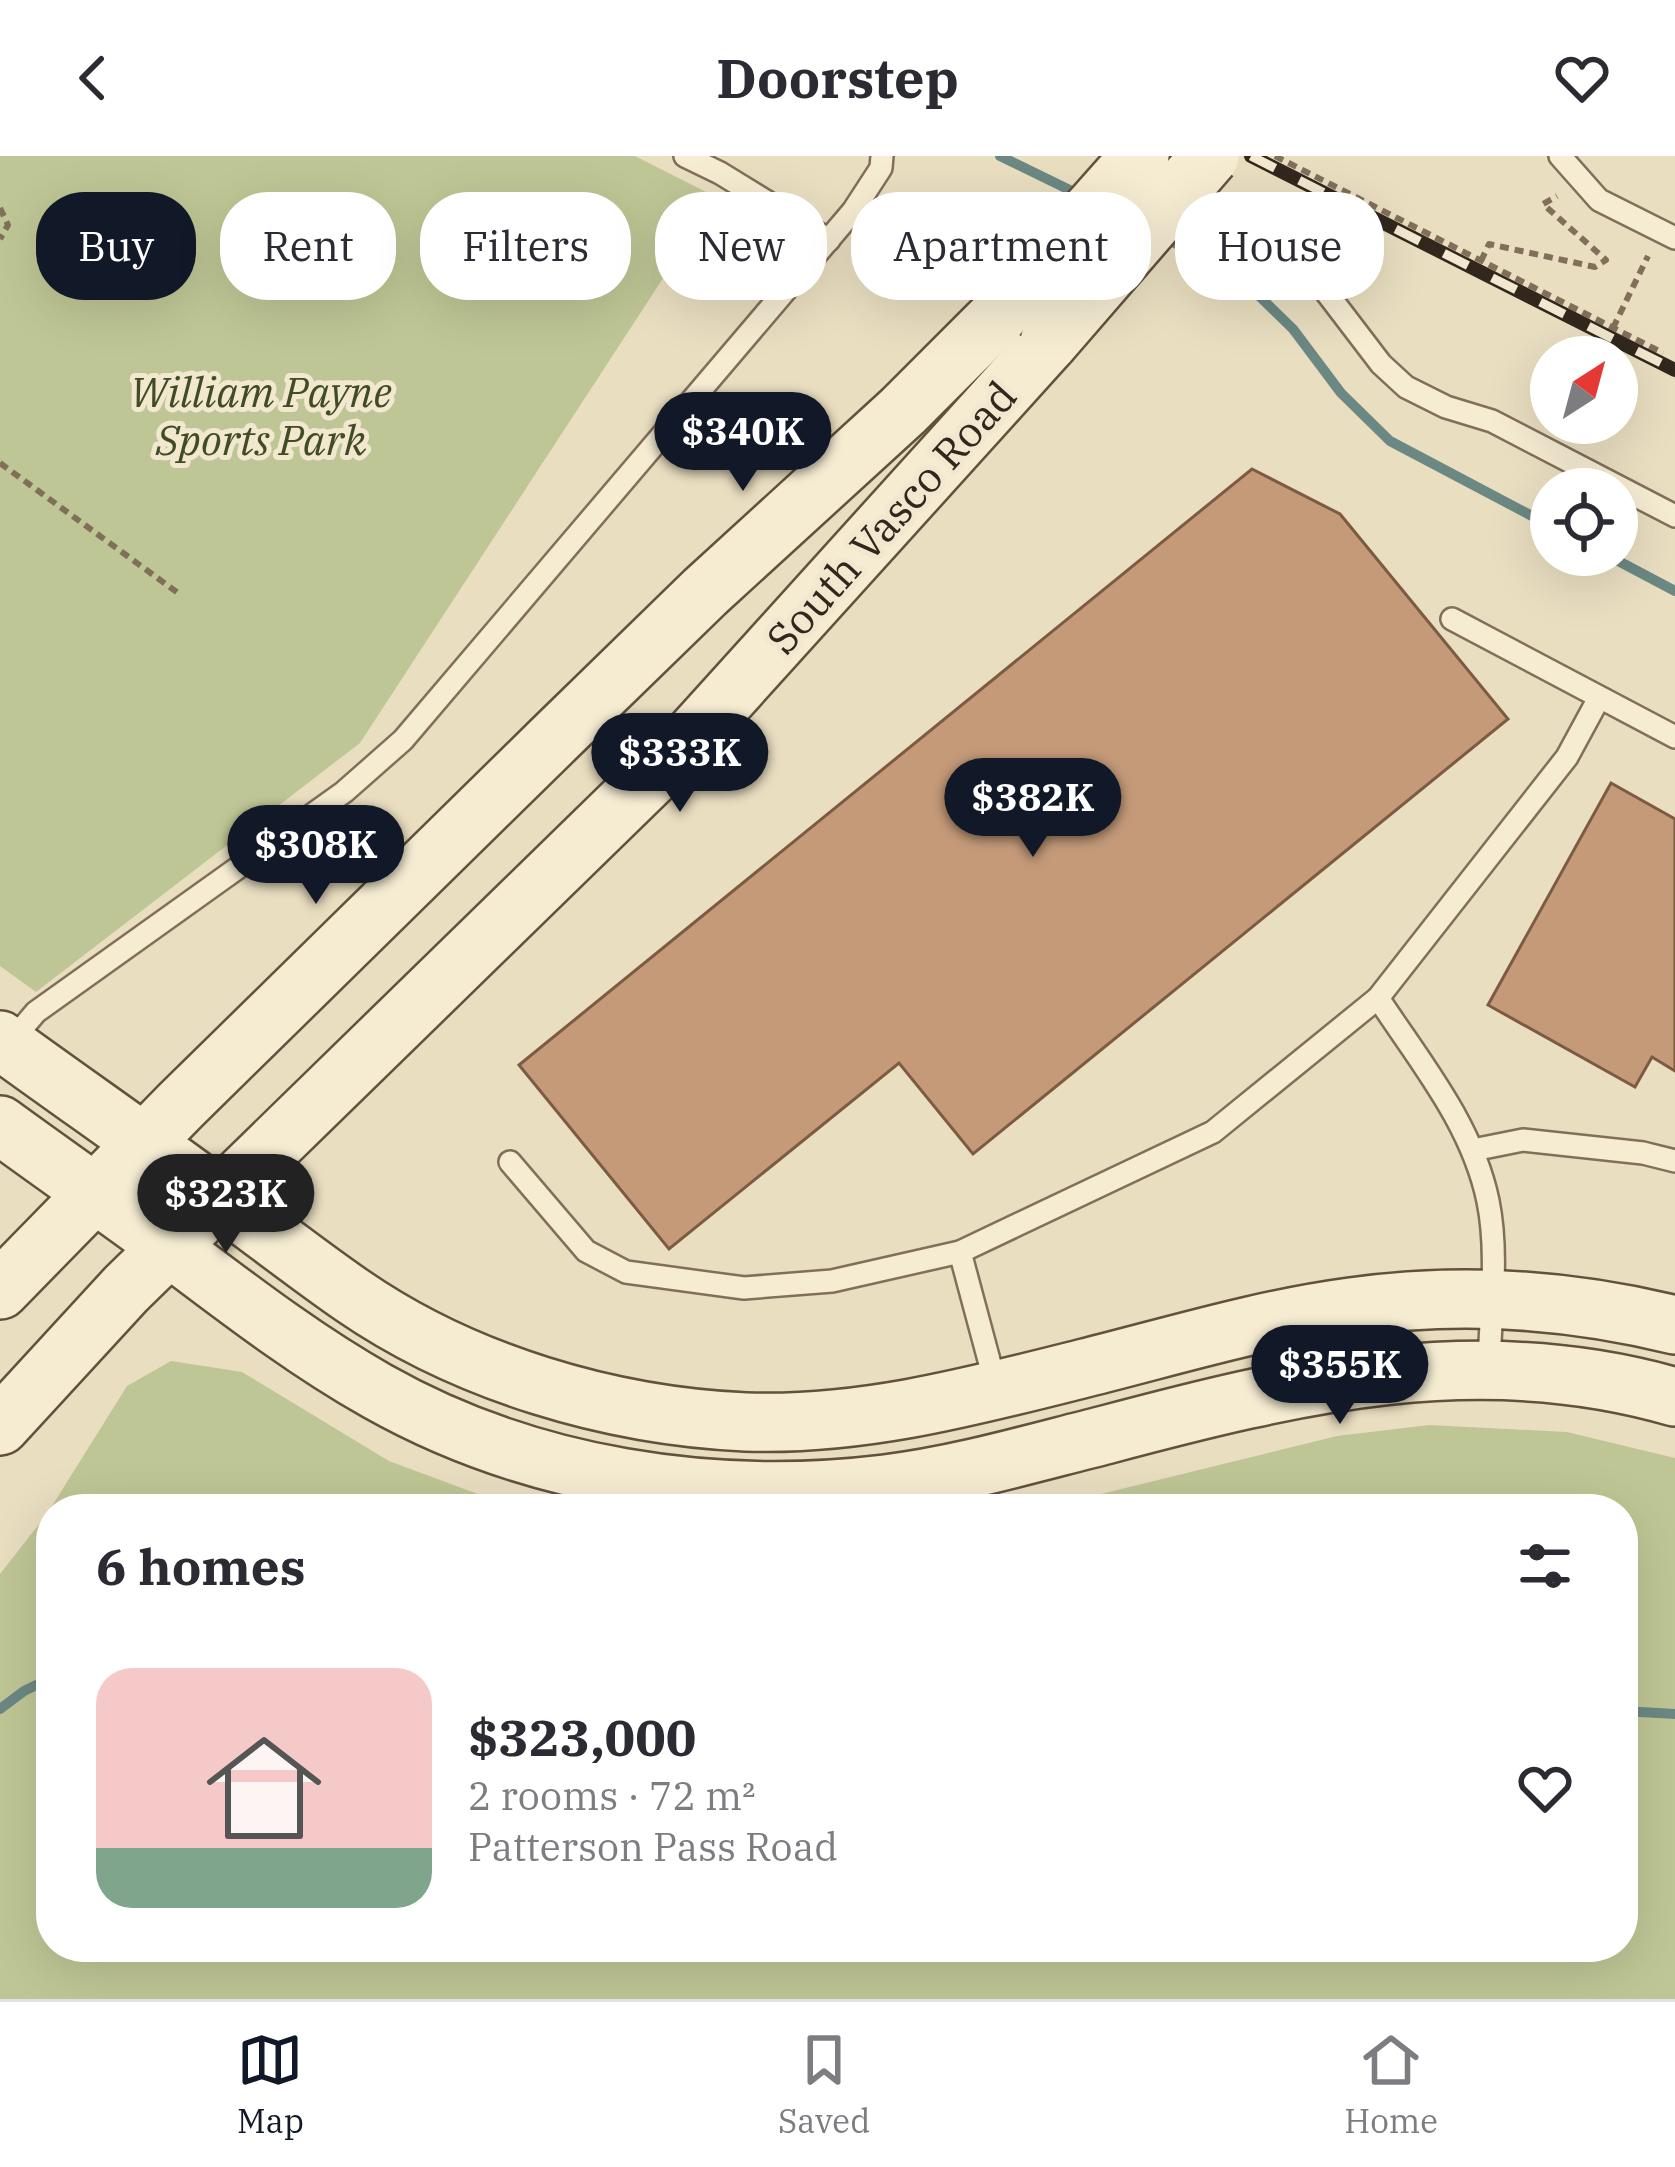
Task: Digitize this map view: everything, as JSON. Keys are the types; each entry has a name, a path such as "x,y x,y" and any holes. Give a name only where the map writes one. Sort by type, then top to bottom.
{"main road":[{"name":"South Vasco Road","path":"0,1290 142,1143 705,592 903,412 998,316 1140,156"},
{"name":"South Vasco Road","path":"0,1426 126,1289 690,739 1210,156"},
{"path":"4,1043 355,1298 421,1336 536,1383 670,1414 746,1422 890,1412 1274,1320 1419,1300 1555,1304 1623,1312 1675,1325"},
{"path":"0,1125 326,1361 435,1420 559,1463 688,1487 760,1492 889,1484 1300,1388 1420,1371 1489,1369 1595,1378 1675,1397"}],"lane":[{"path":"686,156 829,240"},
{"path":"4,1043 36,1012 344,792 403,740 854,211 880,168 882,156"},
{"path":"1111,156 1283,245 1406,387 1492,421 1675,516"},
{"path":"1560,156 1599,200 1675,238"},
{"path":"1452,619 1675,737"},
{"path":"509,1162 586,1251 626,1272 744,1288 832,1281 960,1252 1213,1132 1378,998 1567,757 1599,698"},
{"path":"1378,998 1452,1109 1473,1150 1489,1204 1489,1369"},
{"path":"1473,1150 1523,1140 1675,1161"},
{"path":"960,1252 997,1390"}],"path":[{"path":"1275,156 1663,353"},
{"path":"1481,261 1489,244 1595,268 1606,260 1543,204 1557,196"},
{"path":"0,208 8,225 0,239"},
{"path":"1613,328 1649,253"},
{"path":"0,464 178,592"}],"green space":[{"name":"William Payne Sports Park","path":"0,156 635,156 706,192 655,192 655,291 360,743 36,992 0,966"},
{"path":"171,1361 242,1372 389,1461 478,1494 60,1494 127,1386"},
{"path":"1429,1425 1567,1432 1675,1458 1675,1999 0,1999 0,1574 36,1528 36,1962 1638,1962 1638,1494 1101,1494 1337,1436"}],"building":[{"path":"1252,469 1340,514 1508,719 973,1154 899,1063 669,1249 519,1065"},
{"path":"1611,783 1675,819 1675,1071 1652,1057 1635,1087 1488,1005"}],"waterway":[{"path":"1000,156 1074,192"},
{"path":"1165,238 1255,292 1293,329 1341,393 1390,441 1530,515"},
{"path":"1638,571 1675,591"},
{"path":"0,1709 36,1685"},
{"path":"1638,1712 1675,1714"}],"railway":[{"path":"1251,156 1675,370"}]}
